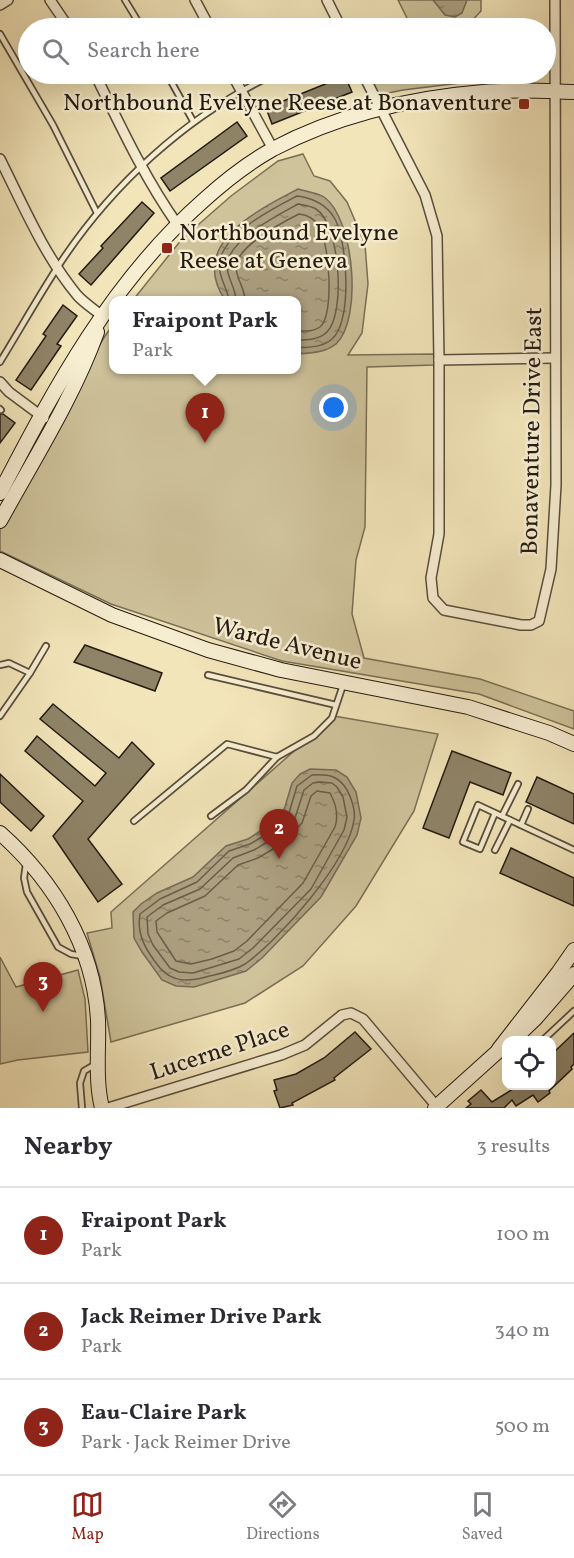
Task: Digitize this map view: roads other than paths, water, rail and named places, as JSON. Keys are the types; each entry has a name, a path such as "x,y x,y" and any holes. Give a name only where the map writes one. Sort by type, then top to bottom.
{"street":[{"path":"0,5 8,0"},
{"path":"50,0 62,18"},
{"path":"195,0 205,18"},
{"path":"327,0 336,18"},
{"name":"Bonaventure Drive East","path":"555,0 555,18"},
{"path":"99,84 162,203 177,224"},
{"path":"237,84 273,149"},
{"name":"Bonaventure Drive East","path":"368,84 425,195 437,236 439,534 431,578 433,598 444,610 531,625 539,621 551,569 556,485 555,84"},
{"path":"117,296 140,265 177,224 229,178 273,149 327,126 381,108 425,99 485,91 574,92"},
{"path":"0,159 57,267 78,297 102,316"},
{"path":"0,493 78,350 109,307"},
{"path":"0,521 89,353 102,316"},
{"path":"439,360 554,358"},
{"path":"0,382 9,392 53,424"},
{"name":"Warde Avenue","path":"0,560 112,615 208,650 281,670 468,707 549,733 574,744"},
{"path":"0,833 45,880 66,912 85,956 94,984 102,1108"},
{"path":"513,1036 574,950"},
{"path":"518,1036 574,974"},
{"name":"Lucerne Place","path":"108,1108 281,1055 304,1045 342,1015 351,1013 363,1019 437,1108"},
{"path":"437,1108 502,1051"}],"lane":[{"path":"125,0 136,18"},
{"path":"0,34 18,65"},
{"path":"29,84 53,125 97,213"},
{"path":"173,84 193,121"},
{"path":"0,362 57,267 97,213 142,167 193,121 253,84"},
{"path":"0,716 46,646"},
{"path":"0,665 9,663 30,673"},
{"path":"208,675 336,705"},
{"path":"211,816 246,790 277,757 314,736 332,718 344,683"},
{"path":"134,821 227,744 277,757"},
{"path":"502,816 518,784"},
{"path":"495,813 480,849 463,842 478,805 574,850"},
{"path":"521,825 528,809"},
{"path":"495,850 510,820"},
{"path":"27,861 24,878 27,892 58,947 71,954 85,956"},
{"path":"548,1036 574,1011"},
{"path":"82,1108 80,1083 84,1071 98,1063"}],"water":[{"path":"433,0 467,0 462,13 455,17 445,15"},
{"path":"298,189 324,197 334,208 348,246 352,292 350,313 344,331 332,347 301,354 301,296 223,296 216,280 215,262 221,246 232,232 264,208"},
{"path":"310,769 336,770 347,777 356,792 361,818 357,835 321,897 262,958 246,971 194,987 176,986 162,980 134,938 133,912 157,893 193,877 226,846 248,839 265,828 284,810 292,783 300,774"}],"place":[{"name":"Northbound Evelyne Reese at Bonaventure","path":"524,104"},
{"name":"Northbound Evelyne Reese at Geneva","path":"167,248"},
{"name":"Fraipont Park","path":"205,443"},
{"name":"Jack Reimer Drive Park","path":"279,859"},
{"name":"Eau-Claire Park","path":"43,1012"}]}
